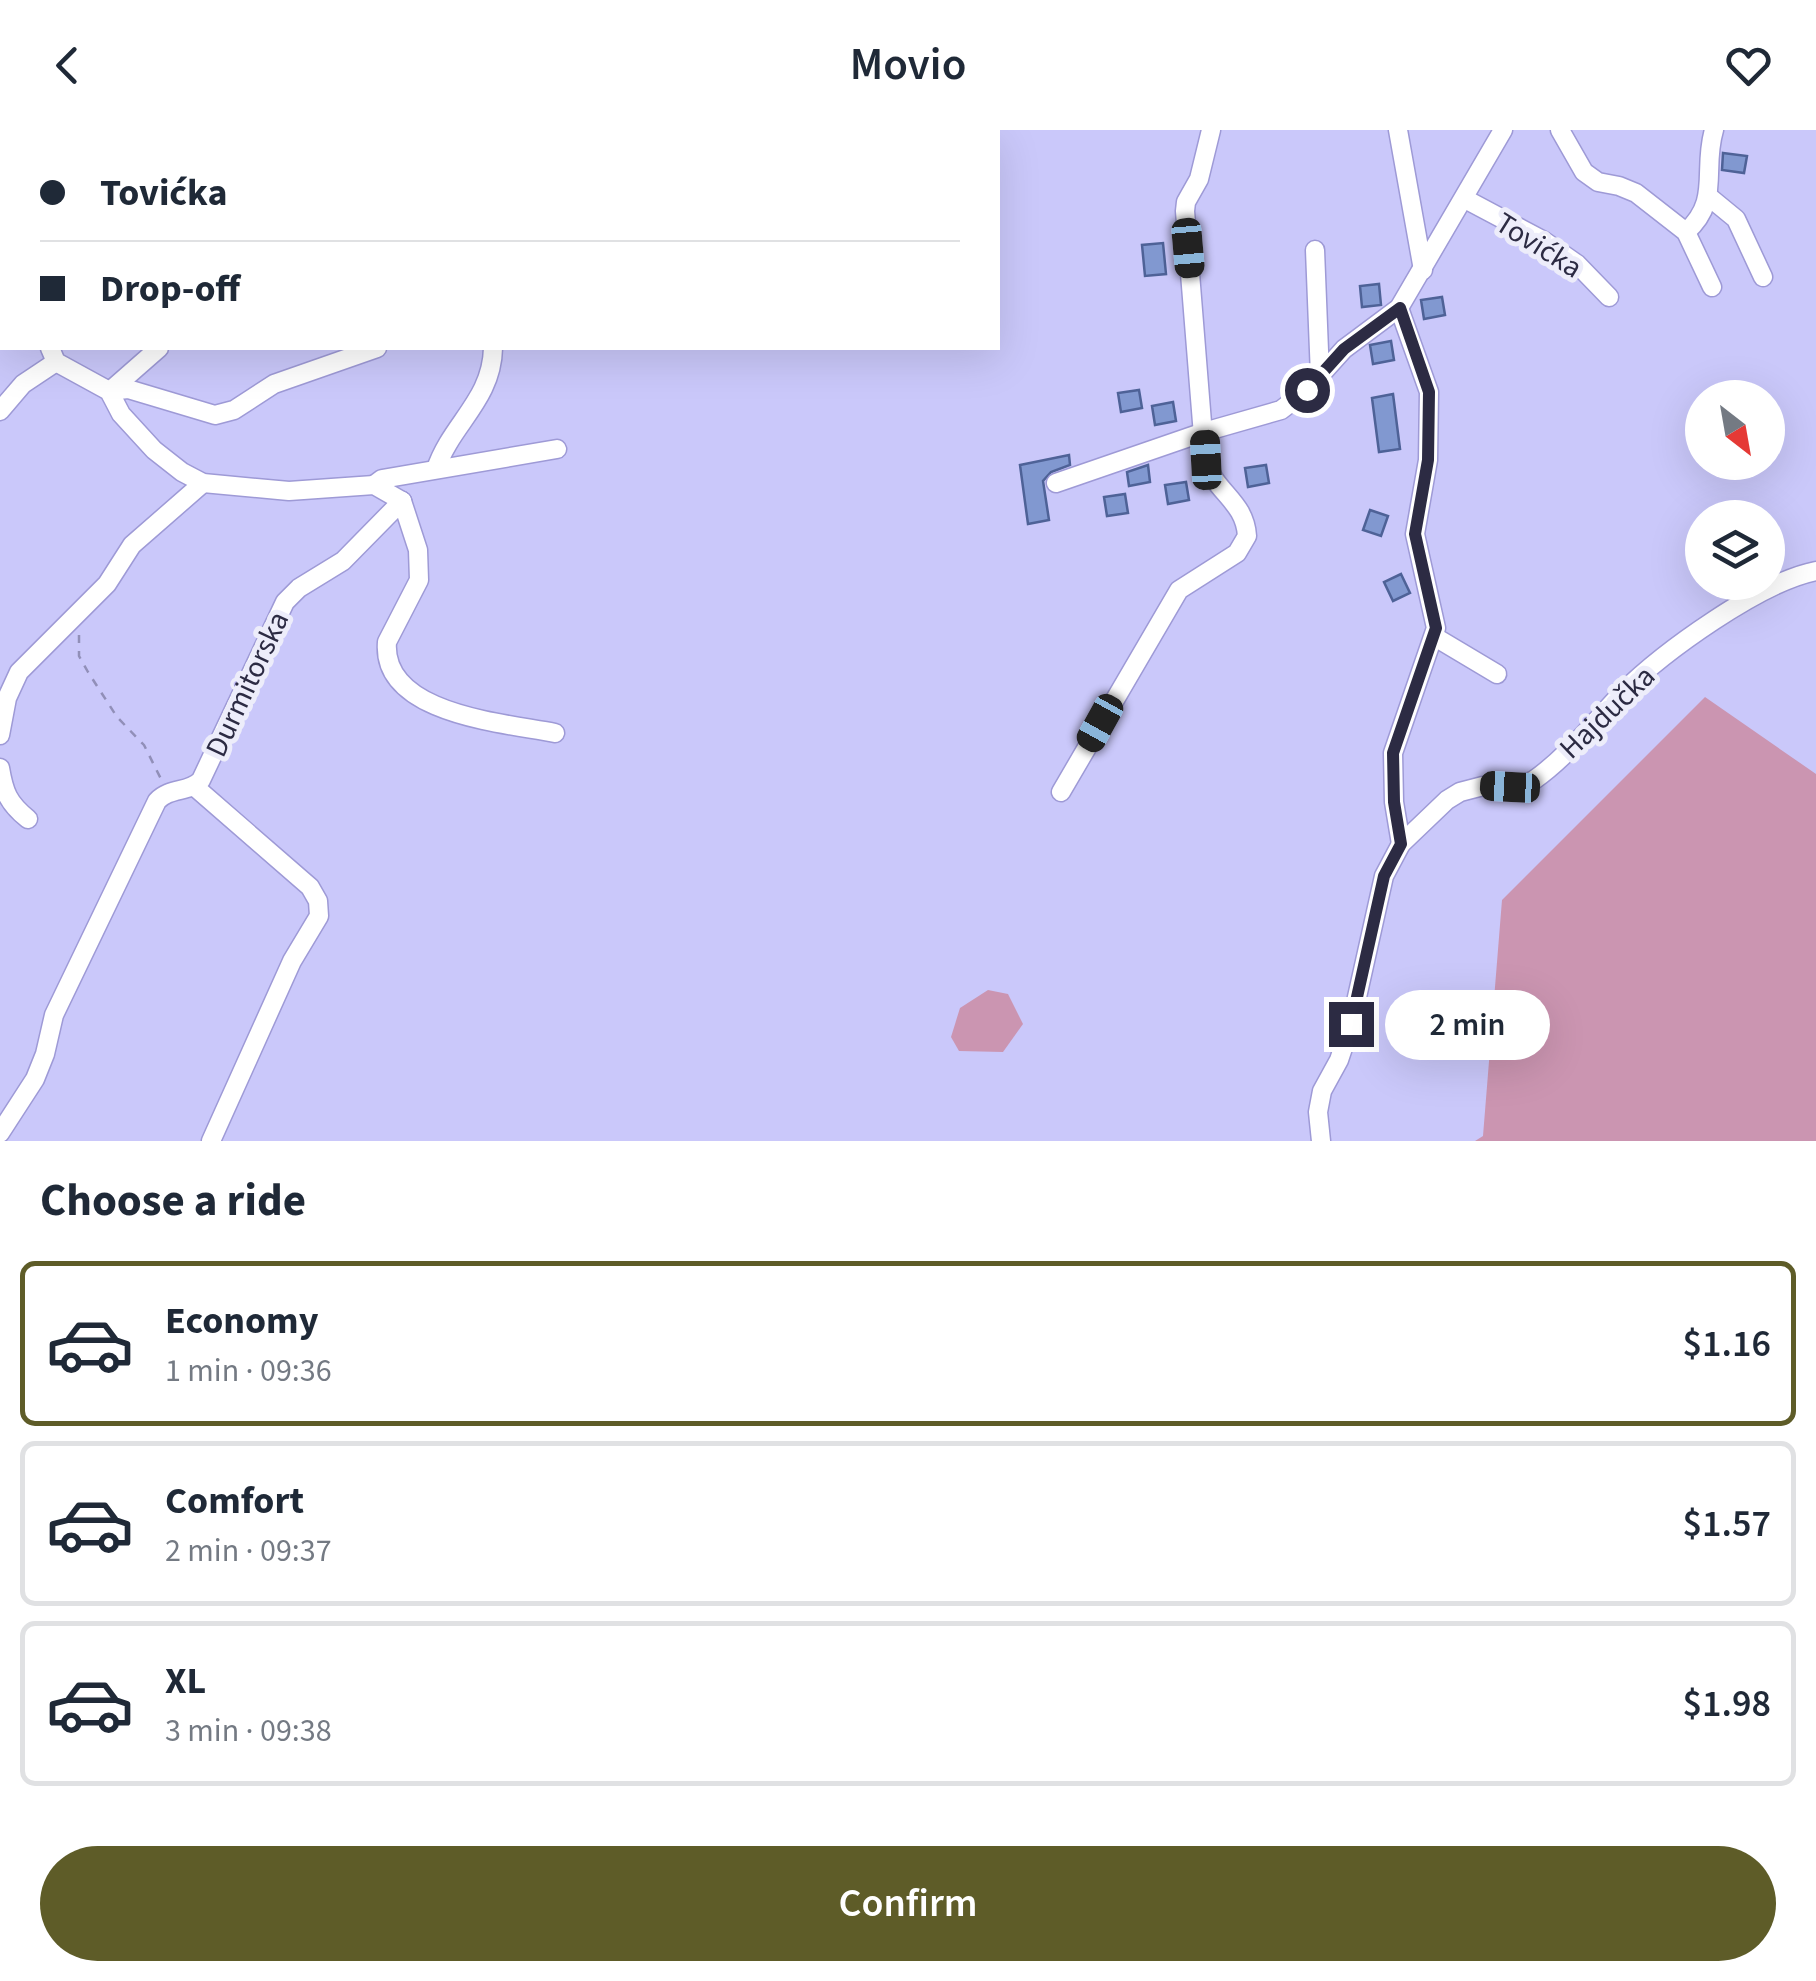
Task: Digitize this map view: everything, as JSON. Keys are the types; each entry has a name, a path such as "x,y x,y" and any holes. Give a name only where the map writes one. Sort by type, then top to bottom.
{"street":[{"path":"1061,792 1179,590 1237,553 1246,536 1241,512 1210,478 1206,460 1185,211 1199,179 1211,130"},
{"path":"1398,130 1423,270"},
{"name":"Tovićka","path":"1056,483 1281,410 1344,349 1400,308 1503,130"},
{"path":"1560,130 1584,172 1598,182 1636,194 1686,232 1712,287"},
{"path":"1686,232 1699,221 1708,196 1714,130"},
{"path":"1708,196 1736,219 1763,278"},
{"name":"Tovićka","path":"1464,199 1544,241 1577,264 1609,297"},
{"path":"1315,250 1320,376"},
{"path":"1321,1141 1318,1112 1322,1091 1339,1060 1351,1024 1384,876 1401,844 1394,802 1393,753 1435,637 1433,602 1415,534 1428,460 1429,392 1400,308"},
{"path":"109,391 156,350"},
{"path":"109,391 128,389 215,415 234,410 274,384 371,350"},
{"path":"436,469 483,391 492,350"},
{"path":"0,411 53,355 109,391 122,414 154,450 182,472 203,482 289,491 374,484 382,479 557,449"},
{"path":"0,735 7,698 19,672 106,584 132,545 203,482"},
{"path":"374,484 402,501 420,566 416,590 386,652 401,684 442,710 556,733"},
{"name":"Durmitorska","path":"167,792 195,786 201,780 285,602 299,588 343,562 402,501"},
{"name":"Hajdučka","path":"1401,844 1460,792 1483,786 1523,786 1534,780 1626,689 1666,656 1766,588 1816,570"},
{"path":"1435,637 1497,674"},
{"path":"0,768 10,805 28,819"},
{"path":"195,786 310,887 318,901 319,916 292,961 211,1141"},
{"path":"0,1132 35,1079 54,1015 157,802 167,792"}],"path":[{"path":"83,608 80,656 117,716 144,745 167,792"}],"shaded area":[{"path":"1705,697 1816,774 1816,1141 1475,1141 1483,1136 1502,900"},
{"path":"988,990 1008,994 1023,1024 1003,1052 959,1051 951,1037 960,1008"}],"building":[{"path":"1723,153 1747,156 1744,173 1722,170"},
{"path":"1163,243 1166,274 1145,276 1142,245"},
{"path":"1379,284 1381,305 1362,307 1360,286"},
{"path":"1442,297 1445,315 1424,319 1421,300"},
{"path":"1391,341 1394,360 1373,364 1370,345"},
{"path":"1139,390 1142,408 1121,412 1118,393"},
{"path":"1393,394 1400,449 1379,452 1372,398"},
{"path":"1173,402 1176,421 1155,425 1152,406"},
{"path":"1069,455 1070,465 1051,472 1043,481 1049,520 1028,524 1020,465"},
{"path":"1148,465 1150,482 1129,486 1127,472"},
{"path":"1266,465 1269,483 1248,487 1245,468"},
{"path":"1186,482 1189,500 1168,504 1165,485"},
{"path":"1125,494 1128,513 1107,516 1104,497"},
{"path":"1370,510 1388,516 1381,536 1363,530"},
{"path":"1401,574 1410,593 1393,601 1384,582"}],"route":[{"path":"1307,390 1344,349 1400,308 1429,392 1428,460 1415,534 1436,628 1393,753 1394,802 1401,844 1384,876 1351,1024"}]}
